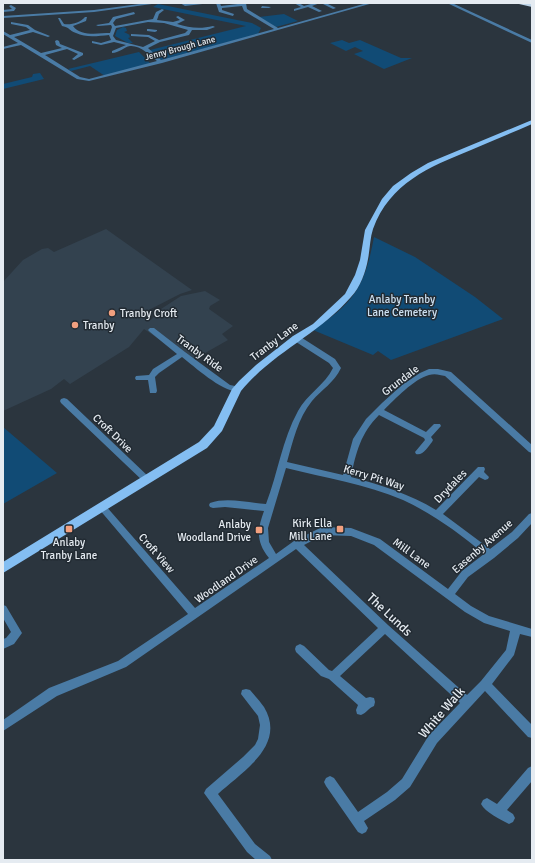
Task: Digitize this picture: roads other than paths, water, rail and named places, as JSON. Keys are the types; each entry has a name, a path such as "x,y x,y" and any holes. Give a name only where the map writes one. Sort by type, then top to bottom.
{"highway":[{"path":"520,3 532,5"}],"main road":[{"name":"Tranby Lane","path":"3,568 203,445 218,428 236,389 259,367 296,338 316,326 349,295 359,275 364,260 369,230 375,217 386,199 401,183 430,164 532,122"}],"street":[{"path":"3,17 94,11 157,3"},
{"path":"182,3 185,5 209,3"},
{"path":"218,8 249,3"},
{"path":"296,3 320,11"},
{"path":"295,10 318,3"},
{"path":"324,3 334,8"},
{"path":"354,3 361,6"},
{"name":"Jenny Brough Lane","path":"3,32 84,80 94,79 160,62 371,3"},
{"path":"449,3 532,42"},
{"path":"244,4 245,10 277,29"},
{"path":"262,5 268,6"},
{"path":"3,11 13,10 14,8 11,6"},
{"path":"218,8 232,16"},
{"path":"155,21 161,11"},
{"path":"114,18 135,12"},
{"path":"109,14 114,18"},
{"path":"59,19 63,25 71,26 85,20 86,17"},
{"path":"173,24 184,20 178,17"},
{"path":"114,18 111,34 114,41"},
{"path":"98,26 113,26 155,21 191,29 207,29 214,26"},
{"path":"15,23 27,26 33,31 47,35"},
{"path":"71,26 75,32 111,34"},
{"path":"143,49 158,41 187,34 191,29"},
{"path":"148,35 152,30"},
{"path":"10,36 33,31"},
{"path":"132,35 148,35 158,41"},
{"path":"94,42 100,45 114,41 143,49 149,51 160,62"},
{"path":"59,42 58,45 81,54 81,56 74,58"},
{"path":"3,48 22,43"},
{"path":"113,52 128,46"},
{"path":"40,54 67,48"},
{"name":"Tranby Ride","path":"152,330 228,387 236,389"},
{"name":"Woodland Drive","path":"3,726 53,692 122,664 275,559 266,549 263,535 268,508 278,484 282,464 296,423 302,412 310,400 333,378 337,368 332,361 296,338"},
{"path":"139,378 151,377 156,371 182,354"},
{"name":"Grundale","path":"346,479 353,450 364,427 396,394 428,372 438,371 448,374 532,450"},
{"path":"151,377 153,390"},
{"name":"Croft Drive","path":"64,401 147,480"},
{"path":"379,411 427,436"},
{"path":"427,436 437,426"},
{"path":"419,453 429,440 427,436"},
{"name":"Kerry Pit Way","path":"282,464 346,479 392,492 437,515 463,532 491,555"},
{"name":"Drydales","path":"437,515 482,473"},
{"path":"217,502 268,508"},
{"name":"Croft View","path":"102,507 195,615"},
{"name":"Easenby Avenue","path":"448,594 465,574 515,535 532,517"},
{"name":"Mill Lane","path":"275,559 297,544 322,531 351,532 377,542 468,609 487,620 532,633"},
{"name":"The Lunds","path":"297,544 385,628 467,702"},
{"path":"3,609 16,634 10,641 3,644"},
{"path":"333,676 385,628"},
{"name":"White Walk","path":"329,782 359,824 406,782 433,739 485,684 510,652 516,629"},
{"path":"300,649 325,673 333,676 365,705"},
{"path":"485,684 532,733"},
{"path":"246,694 258,707 263,716 266,726 264,740 259,750 252,757 210,793 251,848 266,860"},
{"path":"498,811 532,772"},
{"path":"487,804 509,818"}],"place":[{"name":"Tranby Croft","path":"112,313"},
{"name":"Tranby","path":"75,325"},
{"name":"Anlaby Tranby Lane","path":"69,529"},
{"name":"Kirk Ella Mill Lane","path":"340,529"},
{"name":"Anlaby Woodland Drive","path":"259,530"}],"park label":[{"name":"Anlaby Tranby Lane Cemetery","path":"402,305"}]}
